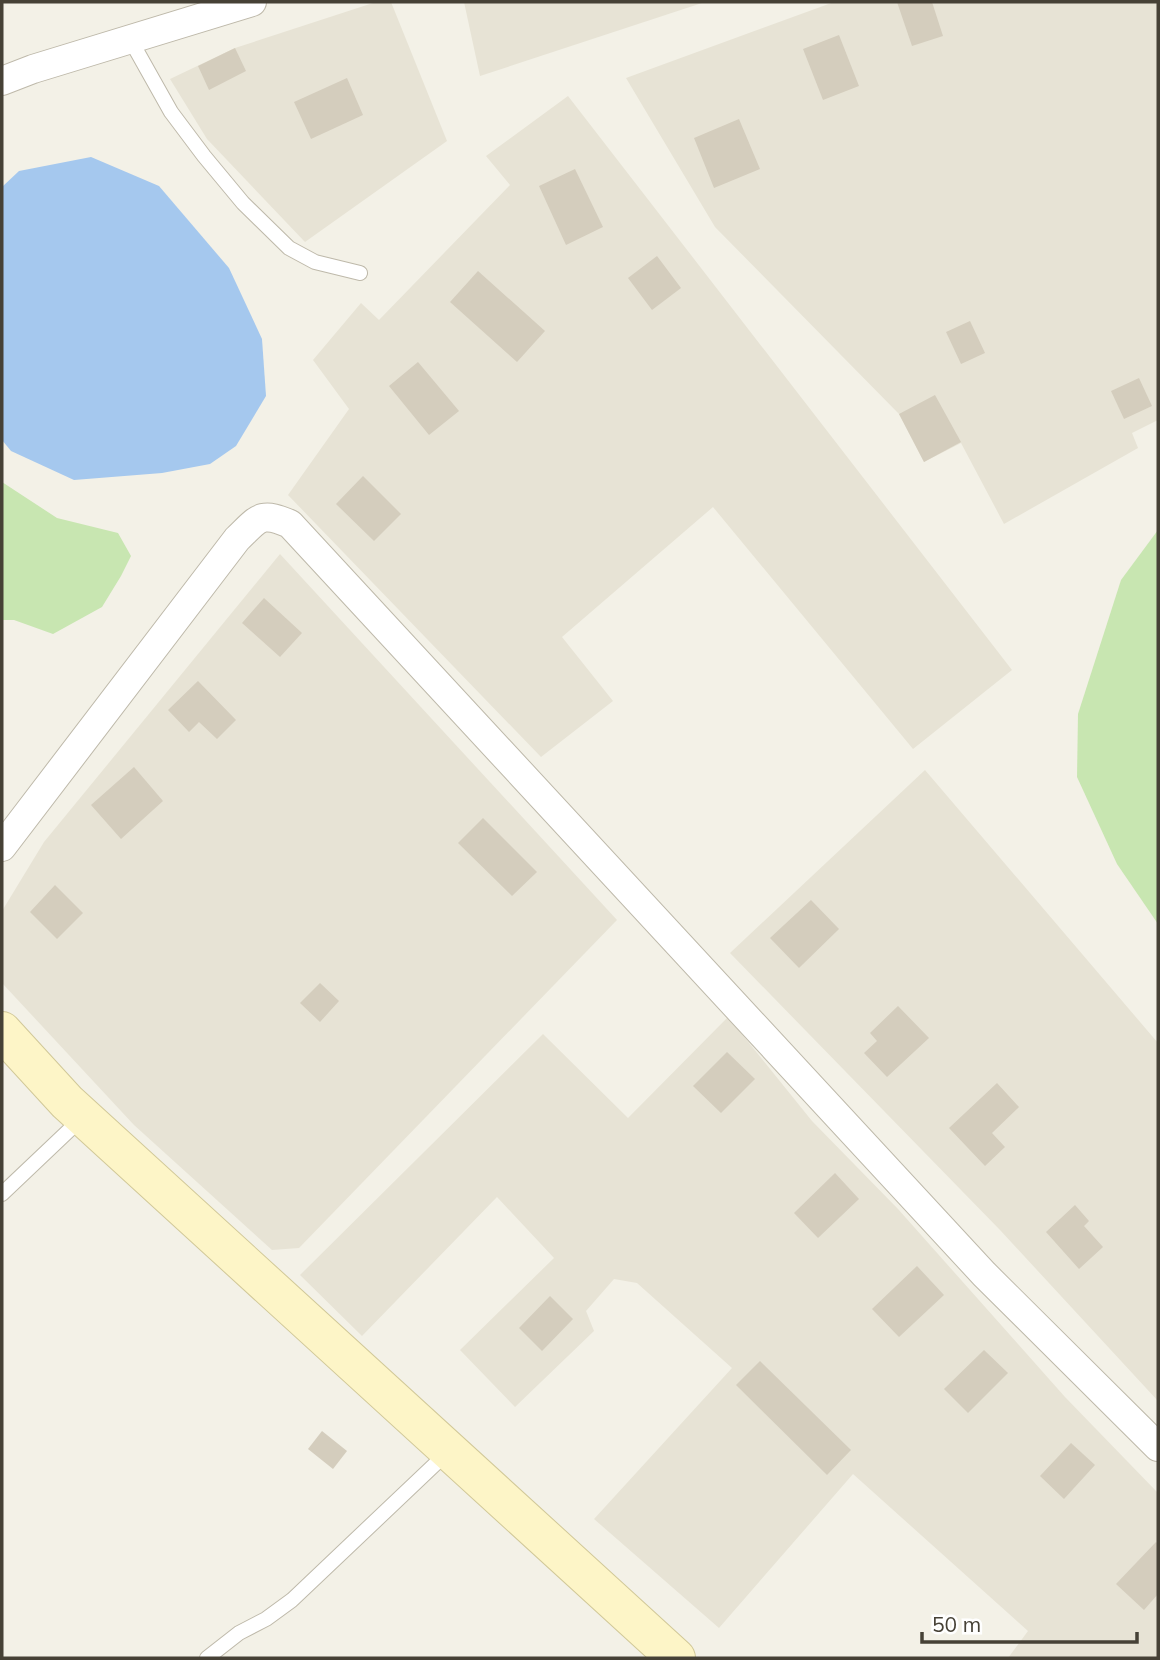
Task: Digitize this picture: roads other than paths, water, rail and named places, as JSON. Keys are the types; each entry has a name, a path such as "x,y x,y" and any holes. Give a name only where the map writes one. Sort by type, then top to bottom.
{"street":[{"path":"2,81 33,69 252,2"},
{"path":"2,847 237,539 257,520 272,516 290,524 984,1273 1158,1447"},
{"path":"2,1031 83,1117 676,1658"}],"lane":[{"path":"130,40 172,112 243,203 289,248 315,262 360,273"},
{"path":"2,1194 83,1117"},
{"path":"207,1658 239,1633 266,1619 292,1600 449,1451"}],"water":[{"path":"91,157 159,186 229,268 262,339 266,396 236,446 210,464 162,473 74,480 11,451 2,440 2,187 19,171"}]}
